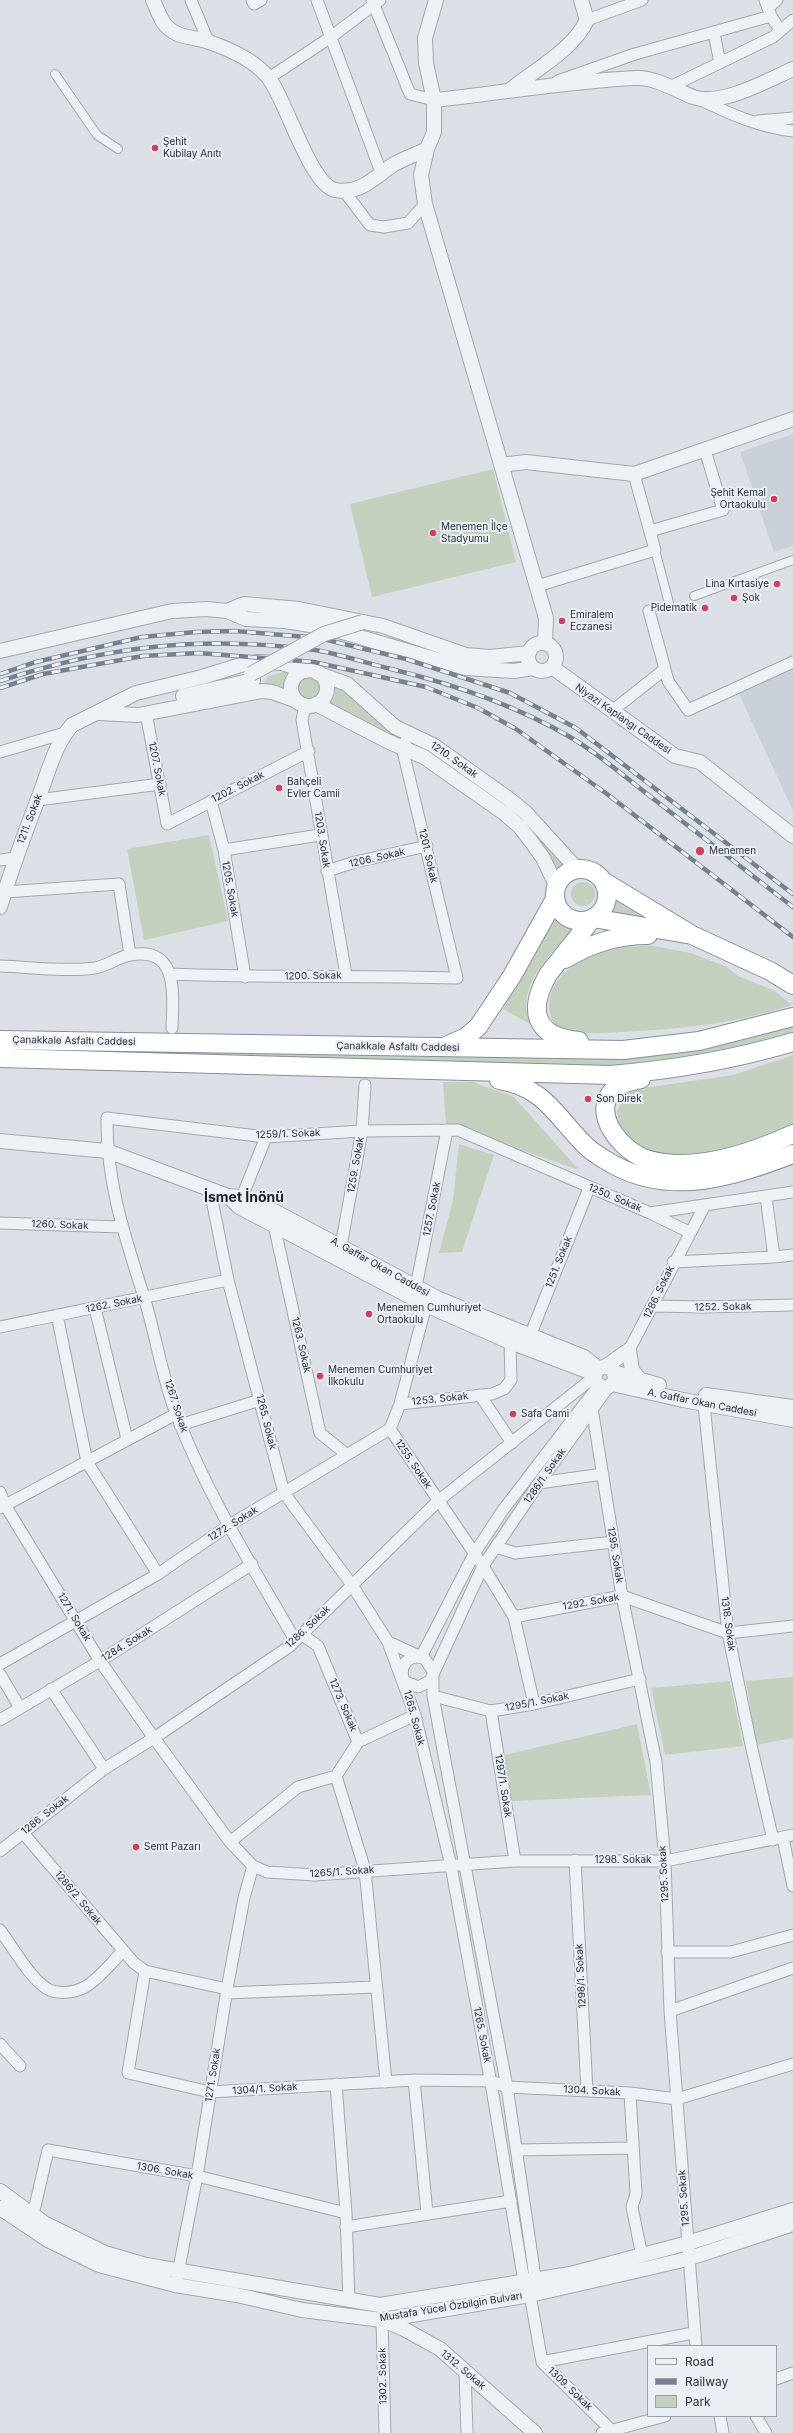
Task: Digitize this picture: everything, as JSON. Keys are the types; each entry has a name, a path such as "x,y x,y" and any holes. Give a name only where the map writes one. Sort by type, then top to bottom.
{"highway":[{"path":"443,1048 466,1036 478,1027 512,976 565,875 576,869 591,871 603,881 692,935 770,971 793,985"},
{"path":"603,881 607,894 603,908 544,982 539,1001 538,1018 548,1032 562,1040 639,1040 664,1046"},
{"path":"556,892 561,912 566,916 580,921 594,918 692,935"},
{"path":"557,964 607,939 628,935 692,935"},
{"name":"Çanakkale Asfaltı Caddesi","path":"0,1040 616,1050 699,1041 790,1018"},
{"name":"Çanakkale Asfaltı Caddesi","path":"0,1058 610,1074 697,1066 770,1049 793,1042"},
{"path":"770,1049 744,1061 696,1072 624,1084 615,1088 610,1096 606,1111 607,1120 610,1130 623,1146 637,1156 657,1162 688,1163 725,1158 793,1134"},
{"path":"459,1070 513,1082 532,1090 594,1153 620,1168 646,1178 679,1182 699,1181 734,1174 793,1154"}],"street":[{"path":"153,0 164,22 169,28 180,36 208,41 257,65 269,78 316,173 333,189 344,191 356,190 382,175 391,166 427,149"},
{"path":"191,0 208,41"},
{"path":"252,0 254,4 261,0"},
{"path":"317,0 382,175"},
{"path":"436,0 425,38 426,63 434,100 434,132 427,149 421,175 425,204 546,618 545,643"},
{"path":"581,0 587,20"},
{"path":"510,90 568,45 581,31 587,20 642,0"},
{"path":"548,84 635,54 714,33 768,8 777,0"},
{"path":"269,78 332,37 375,1 410,94 434,100 548,84 638,78 670,87 695,97 735,117 772,129 793,132"},
{"path":"768,8 780,30"},
{"path":"670,87 773,37 793,20"},
{"path":"714,33 720,63"},
{"path":"695,97 709,99 730,95 793,69"},
{"path":"55,74 97,135 118,149"},
{"path":"748,120 793,118"},
{"path":"344,191 370,224 384,227 408,223 425,204"},
{"path":"501,465 526,462 634,474 793,419"},
{"path":"650,531 724,510 705,450"},
{"path":"634,474 669,603"},
{"path":"537,586 655,550"},
{"path":"694,596 793,560"},
{"path":"0,651 172,611 227,611 244,604 299,609 384,632 471,661 496,663 530,661 542,671 552,668 556,661 555,652 545,643"},
{"path":"227,611 246,619 285,621 329,628 465,668 514,671 530,661 536,645 545,643"},
{"path":"649,611 668,681 688,710 793,662"},
{"path":"0,752 65,733 78,722 98,713 121,707 139,700 270,673 328,639 363,626"},
{"name":"1210. Sokak","path":"121,707 136,692 202,677 244,664 259,662 282,663 347,684 389,723 408,734 433,745 509,799 526,813 576,869"},
{"name":"Niyazi Kaplangı Caddesi","path":"552,668 675,756 700,762 793,836"},
{"path":"612,711 665,669"},
{"path":"311,672 322,676 326,686 324,697 306,704 292,693 292,683 297,675 311,672"},
{"name":"1210. Sokak","path":"121,707 146,713 262,691 272,692 306,704 402,747 444,770 520,827 543,858 556,892"},
{"name":"1203. Sokak","path":"306,704 302,720 309,751 320,835 346,975"},
{"name":"1207. Sokak","path":"146,713 167,824"},
{"name":"1211. Sokak","path":"0,907 15,858 65,733"},
{"path":"402,747 408,734"},
{"name":"1201. Sokak","path":"402,747 427,846 457,978"},
{"name":"1202. Sokak","path":"167,824 309,751"},
{"path":"38,800 160,784"},
{"name":"1205. Sokak","path":"211,801 224,850 245,977"},
{"path":"224,850 320,835"},
{"name":"1206. Sokak","path":"327,871 355,862 427,846"},
{"path":"0,860 15,858"},
{"path":"5,892 120,884 130,955"},
{"path":"0,966 96,968 130,955 144,953 155,955 164,963 169,974 173,995 172,1028"},
{"name":"1200. Sokak","path":"169,974 245,977 346,975 457,978"},
{"name":"1259. Sokak","path":"341,1246 362,1131 365,1085"},
{"name":"1259/1. Sokak","path":"107,1118 266,1137 362,1131 447,1130"},
{"name":"1267. Sokak","path":"107,1118 107,1151 121,1227 144,1298 180,1425 228,1526 298,1637"},
{"name":"1250. Sokak","path":"447,1130 458,1130 575,1180 589,1188 650,1213 793,1192"},
{"name":"1257. Sokak","path":"416,1287 447,1130"},
{"path":"242,1197 266,1137"},
{"name":"A. Gaffar Okan Caddesi","path":"0,1141 107,1151 210,1190 228,1196 242,1197 276,1212 439,1299 584,1357 603,1377 641,1381 715,1397 793,1407"},
{"name":"1251. Sokak","path":"530,1336 589,1188"},
{"name":"1265. Sokak","path":"210,1190 228,1280 284,1493 352,1585 388,1642 402,1676 415,1715 451,1866 491,2081 511,2201 529,2281"},
{"name":"A. Gaffar Okan Caddesi","path":"228,1196 239,1207 426,1305 510,1342 603,1377 704,1404 793,1420"},
{"path":"766,1197 774,1257"},
{"name":"1286. Sokak","path":"629,1350 653,1306 673,1262 705,1205"},
{"path":"650,1213 689,1232"},
{"name":"1260. Sokak","path":"0,1223 121,1227"},
{"name":"1263. Sokak","path":"274,1225 320,1433 346,1454"},
{"path":"673,1262 793,1255"},
{"name":"1262. Sokak","path":"0,1327 228,1280"},
{"name":"1255. Sokak","path":"426,1305 400,1404 390,1429 483,1566"},
{"name":"1252. Sokak","path":"653,1306 703,1307 793,1305"},
{"path":"94,1308 127,1439"},
{"path":"57,1315 87,1462 158,1574"},
{"path":"0,1322 13,1324"},
{"name":"1253. Sokak","path":"400,1404 499,1392 511,1380 510,1342"},
{"path":"603,1377 629,1350"},
{"name":"A. Gaffar Okan Caddesi","path":"629,1350 632,1370 641,1381"},
{"name":"1286. Sokak","path":"0,1851 104,1769 154,1738 298,1637 438,1501 512,1443 603,1377"},
{"name":"1286/1. Sokak","path":"483,1566 592,1408 603,1377"},
{"name":"1286/1. Sokak","path":"474,1554 503,1510 603,1377"},
{"name":"1253. Sokak","path":"480,1395 512,1443"},
{"path":"180,1425 260,1400"},
{"name":"1318. Sokak","path":"704,1404 728,1633 751,1745 783,1837 793,1886"},
{"name":"1295. Sokak","path":"592,1408 622,1596 656,1762 665,1860 667,1952 676,2099 688,2243 687,2259 693,2333 696,2345"},
{"path":"2,1507 176,1414"},
{"name":"1272. Sokak","path":"0,1664 76,1619 158,1574 228,1526 390,1429"},
{"path":"539,1483 603,1474"},
{"name":"1271. Sokak","path":"0,1492 2,1507 76,1619 100,1660 154,1738"},
{"path":"496,1547 515,1553 613,1542"},
{"path":"421,1657 474,1554"},
{"name":"1284. Sokak","path":"0,1720 100,1660 252,1564"},
{"path":"483,1566 514,1617 534,1704"},
{"name":"1265. Sokak","path":"483,1566 432,1676 433,1696 507,2087 517,2150 529,2281"},
{"name":"1292. Sokak","path":"514,1617 622,1596 728,1633 793,1626"},
{"name":"1273. Sokak","path":"298,1637 318,1646 358,1742 336,1776"},
{"path":"388,1642 421,1657 429,1662 432,1676 426,1684 418,1687 408,1684 402,1676 403,1665 410,1658 421,1657"},
{"path":"0,1674 20,1708"},
{"name":"1295/1. Sokak","path":"433,1696 491,1711 534,1704 640,1679"},
{"path":"51,1689 104,1769"},
{"name":"1297/1. Sokak","path":"491,1711 515,1861"},
{"path":"358,1742 415,1715"},
{"name":"1265/1. Sokak","path":"154,1738 230,1842 253,1866 267,1872 315,1875 365,1870 451,1866"},
{"path":"230,1842 298,1787 336,1776 365,1870 386,2082"},
{"name":"1286/2. Sokak","path":"23,1833 123,1951 134,1963 145,1971"},
{"name":"1298. Sokak","path":"451,1866 515,1861 665,1860 783,1837"},
{"name":"1298/1. Sokak","path":"575,1860 587,2091"},
{"name":"1271. Sokak","path":"175,2285 180,2271 197,2176 226,1991 244,1898 253,1866"},
{"path":"0,1930 35,1977 46,1988 57,1992 67,1992 85,1987 123,1951"},
{"path":"667,1952 731,1952 793,1936"},
{"path":"670,2011 793,1968"},
{"path":"145,1971 226,1991 376,1987"},
{"name":"1304/1. Sokak","path":"145,1971 128,2074 210,2092 414,2080 491,2081 507,2087"},
{"path":"0,2044 20,2066"},
{"path":"676,2099 793,2064"},
{"path":"414,2080 427,2213"},
{"path":"336,2084 346,2213 349,2300"},
{"name":"1304. Sokak","path":"507,2087 630,2093 676,2099"},
{"path":"630,2093 636,2194 632,2207 642,2256"},
{"path":"517,2150 633,2148"},
{"name":"1306. Sokak","path":"33,2215 48,2150 197,2176 346,2213"},
{"name":"Mustafa Yücel Özbilgin Bulvarı","path":"0,2191 44,2223 105,2253 146,2265 380,2305 529,2281 642,2256 688,2243"},
{"path":"346,2226 511,2201"},
{"name":"Mustafa Yücel Özbilgin Bulvarı","path":"0,2208 48,2240 99,2265 175,2285 238,2295 302,2310 382,2320 530,2295 687,2259 793,2224"},
{"path":"688,2243 793,2210"},
{"path":"529,2281 530,2295"},
{"name":"1309. Sokak","path":"530,2295 542,2362 607,2432"},
{"name":"1312. Sokak","path":"382,2320 404,2329 440,2349 535,2433"},
{"name":"1302. Sokak","path":"382,2320 385,2433"},
{"path":"542,2362 693,2333"},
{"path":"465,2370 467,2433"},
{"path":"777,2379 793,2373"},
{"path":"607,2432 637,2429 664,2417"},
{"path":"720,2417 723,2433"},
{"path":"757,2417 766,2433"}],"shaded area":[{"name":"Şehit Kemal Ortaokulu","path":"793,434 793,546 774,552 740,452"},
{"path":"793,669 793,811 739,694"}],"green space":[{"name":"Menemen İlçe Stadyumu","path":"493,469 516,562 372,597 350,504"},
{"path":"291,670 284,680 284,692 261,687 269,676"},
{"path":"309,675 318,679 322,688 318,697 309,701 300,697 296,688 300,679"},
{"path":"334,684 362,702 400,736 397,741 369,723 327,706 335,695"},
{"path":"430,750 512,807 565,866 559,871 512,813 477,784 428,753"},
{"path":"209,835 228,921 144,940 127,849"},
{"path":"583,882 588,883 594,889 594,899 588,905 583,906 578,905 572,899 571,894 572,889 578,883"},
{"path":"615,900 663,926 604,916"},
{"path":"552,916 572,931 556,947 535,974 530,985 526,1007 527,1014 532,1025 503,1009"},
{"path":"649,945 691,953 727,967 738,976 773,990 792,1005 737,1019 681,1028 567,1034 554,1024 550,1009 550,996 555,984 573,965 584,958 609,949"},
{"path":"793,1024 793,1034 690,1058 630,1066 527,1065 220,1054 80,1051 80,1049 517,1055"},
{"path":"793,1055 793,1124 753,1140 729,1147 705,1153 681,1155 658,1153 639,1146 623,1131 621,1127 617,1111 626,1093 644,1088 733,1075"},
{"path":"443,1082 473,1082 514,1097 579,1170 461,1129 446,1127"},
{"path":"459,1144 494,1155 462,1252 439,1253 453,1200"},
{"path":"793,1677 793,1738 756,1745 746,1681"},
{"path":"730,1681 743,1746 665,1755 651,1688"},
{"path":"637,1724 651,1795 511,1801 505,1755"}],"railway":[{"path":"0,674 36,662 142,637 196,632 235,631 319,638 406,659 510,693 576,728 793,894"},
{"path":"0,681 79,659 117,652 194,644 234,644 315,650 437,681 506,705 570,737 612,766 793,907"},
{"path":"0,688 43,674 143,656 199,653 314,662 426,687 478,708 516,729 607,794 793,937"}],"place":[{"name":"Şehit Kubilay Anıtı","path":"155,148"},
{"name":"Şehit Kemal Ortaokulu","path":"774,499"},
{"name":"Menemen İlçe Stadyumu","path":"433,533"},
{"name":"Lina Kırtasiye","path":"777,584"},
{"name":"Şok","path":"734,598"},
{"name":"Pidematik","path":"705,608"},
{"name":"Emiralem Eczanesi","path":"562,621"},
{"name":"Bahçeli Evler Camii","path":"279,788"},
{"name":"Menemen","path":"700,851"},
{"name":"Son Direk","path":"588,1099"},
{"name":"Menemen Cumhuriyet Ortaokulu","path":"369,1314"},
{"name":"Menemen Cumhuriyet İlkokulu","path":"320,1376"},
{"name":"Safa Cami","path":"513,1414"},
{"name":"Semt Pazarı","path":"136,1847"}],"district":[{"name":"İsmet İnönü","path":"244,1198"}]}
